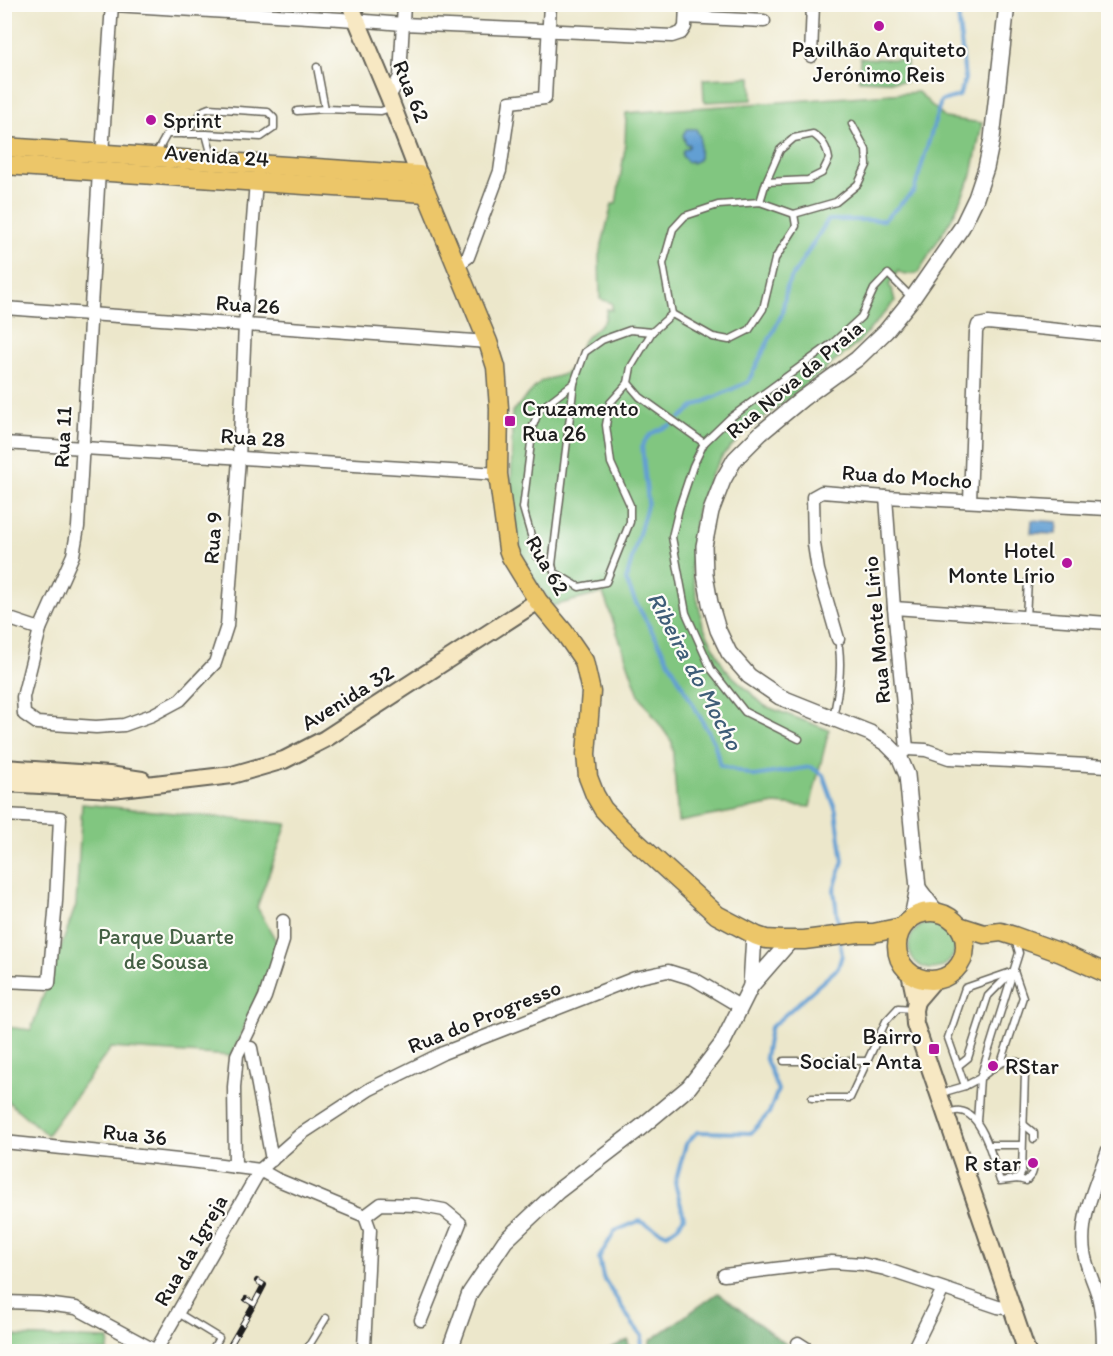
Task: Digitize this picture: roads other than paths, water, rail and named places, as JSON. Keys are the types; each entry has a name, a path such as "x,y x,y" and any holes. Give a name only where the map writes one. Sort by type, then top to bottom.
{"main road":[{"name":"Rua 62","path":"350,4 488,342 496,368 499,408 498,474 508,549 538,601 584,661 591,692 586,754 588,777 603,809 717,915 766,939 800,940 873,933 907,922"},
{"name":"Avenida 24","path":"4,147 256,182 426,193"},
{"name":"Avenida 24","path":"4,165 101,162 154,157 419,175"},
{"name":"Avenida 32","path":"4,783 112,789 232,775 284,760 325,739 538,601"},
{"name":"Avenida 32","path":"4,768 109,775 160,783"},
{"path":"927,912 936,912 945,914 959,926 966,948 959,966 952,973 944,978 926,980 910,973 903,966 897,948 898,937 907,922 927,912"},
{"path":"959,926 984,934 1001,932 1014,936 1061,953 1108,974"},
{"path":"873,933 897,948"},
{"path":"966,948 984,934"},
{"path":"910,973 915,1005 915,1024 1027,1352"},
{"path":"915,1005 934,980"}],"street":[{"path":"98,4 403,24 672,36 681,33 685,27 686,11 764,21"},
{"path":"391,102 400,77 404,4"},
{"path":"456,266 468,257 500,171 510,102 545,98 550,4"},
{"path":"811,56 813,4"},
{"name":"Rua Nova da Praia","path":"1007,4 993,139 986,168 962,227 886,331 857,359 802,399 761,433 735,459 723,480 711,512 704,546 705,575 718,630 729,653 749,676 780,697 870,734 903,752 926,750 949,758 1108,766"},
{"name":"Rua 11","path":"23,697 40,629 73,555 78,527 90,315 112,5"},
{"name":"Rua 9","path":"23,697 24,714 37,723 96,727 124,725 152,716 180,700 215,663 227,626 256,182"},
{"name":"Rua 26","path":"4,308 488,342"},
{"path":"970,501 978,325 988,323 1108,335"},
{"name":"Rua 28","path":"4,443 498,474"},
{"name":"Rua do Mocho","path":"838,643 818,570 814,544 813,497 822,492 1108,509"},
{"name":"Rua Monte Lírio","path":"886,497 903,752"},
{"path":"894,608 1108,622"},
{"path":"4,617 40,629"},
{"path":"903,752 918,888 907,922"},
{"path":"4,814 60,818 49,983 4,981"},
{"path":"918,888 936,912"},
{"path":"235,1167 234,1087 237,1055 265,997 283,941 283,921"},
{"path":"751,986 754,934"},
{"path":"449,1352 470,1293 505,1241 558,1191 640,1128 688,1087 722,1044 751,986 800,940"},
{"name":"Rua do Progresso","path":"260,1170 301,1134 370,1089 454,1048 635,978 668,971 694,979 741,1006"},
{"path":"251,1048 272,1160"},
{"name":"Rua 36","path":"4,1142 260,1170 276,1179 366,1216"},
{"path":"1103,1352 1098,1298 1084,1253 1084,1226 1108,1150"},
{"name":"Rua da Igreja","path":"156,1351 260,1170"},
{"path":"360,1352 364,1347 370,1230 366,1216 381,1204 417,1205 444,1210 460,1223 421,1320"},
{"path":"723,1275 832,1262 862,1264 885,1269 998,1307 1012,1309"},
{"path":"912,1352 944,1289"},
{"path":"4,1302 39,1303 76,1308 156,1351"},
{"path":"798,1343 812,1352"}],"lane":[{"path":"317,66 325,109"},
{"path":"297,111 325,109 381,111 391,102"},
{"path":"154,157 167,134 261,137 274,128 274,118 268,112 209,108 204,110 184,134"},
{"path":"794,214 796,226 775,259 763,309 749,330 729,340 713,338 672,314 663,264 673,229 685,216 718,204 760,202 794,214 836,202 858,184 867,165 867,150 852,124"},
{"path":"206,134 214,160"},
{"path":"760,202 766,182 780,150 794,138 813,134 827,148 830,159 822,173 808,180 766,182"},
{"path":"800,739 745,712 711,669 686,613 672,537 679,508 693,466 704,443 730,418 834,342 861,316 874,288 888,274 912,298"},
{"path":"652,332 630,330 602,339 585,352 574,383 552,566 554,572 579,587 606,582 630,522 630,505 610,463 606,425 610,403 628,383 631,366 652,332 672,314"},
{"path":"552,566 537,555 523,508 533,426 539,410 574,383"},
{"path":"628,383 640,398 704,443"},
{"path":"1026,617 1028,581"},
{"path":"833,719 839,690 838,643"},
{"path":"977,1121 980,1078 1019,953 1014,936"},
{"path":"1001,1063 1023,997 1014,971"},
{"path":"958,1066 968,1058 988,996 1014,971"},
{"path":"965,1086 948,1038 965,988 1014,971"},
{"path":"812,1098 850,1098 886,1021 898,1008 915,1005"},
{"path":"938,1094 965,1086 1007,1060 1021,1063 1025,1072 1022,1172 1018,1179"},
{"path":"784,1061 867,1061"},
{"path":"945,1114 960,1111 968,1113 977,1121 1000,1181 1018,1179 1026,1181 1033,1171"},
{"path":"1023,1124 1034,1133 1034,1139"},
{"path":"988,1145 1022,1145"},
{"path":"178,1313 219,1338 211,1352"},
{"path":"305,1352 326,1318"}],"water":[{"path":"687,129 696,129 700,137 699,160 692,163 682,156 683,150 689,147 683,135"},
{"path":"1032,520 1057,522 1056,534 1031,533"}],"waterway":[{"name":"Ribeira do Mocho","path":"680,418 695,406 748,382 782,314 787,285 828,220 884,220 914,191 941,101 959,96 965,79 957,4"},
{"name":"Ribeira do Mocho","path":"671,425 650,435 642,446 648,502 626,580 635,601 714,742 720,765 754,776 811,767 823,775 836,811 843,861 834,889 839,931"},
{"name":"Ribeira do Mocho","path":"641,1352 642,1336 603,1277 599,1258 615,1231 639,1221 667,1234 677,1227 684,1217 675,1183 686,1144 697,1132 751,1133 769,1113 778,1090 765,1057 770,1028 838,968 842,955 840,941"}],"railway":[{"path":"254,1304 264,1285 257,1281"},
{"path":"231,1344 254,1304 246,1299"}],"place":[{"name":"Pavilhão Arquiteto Jerónimo Reis","path":"879,26"},
{"name":"Sprint","path":"151,120"},
{"name":"Cruzamento Rua 26","path":"510,421"},
{"name":"Hotel Monte Lírio","path":"1067,563"},
{"name":"Bairro Social - Anta","path":"934,1049"},
{"name":"RStar","path":"993,1066"},
{"name":"R star","path":"1033,1163"}],"park label":[{"name":"Parque Duarte de Sousa","path":"166,948"}]}
